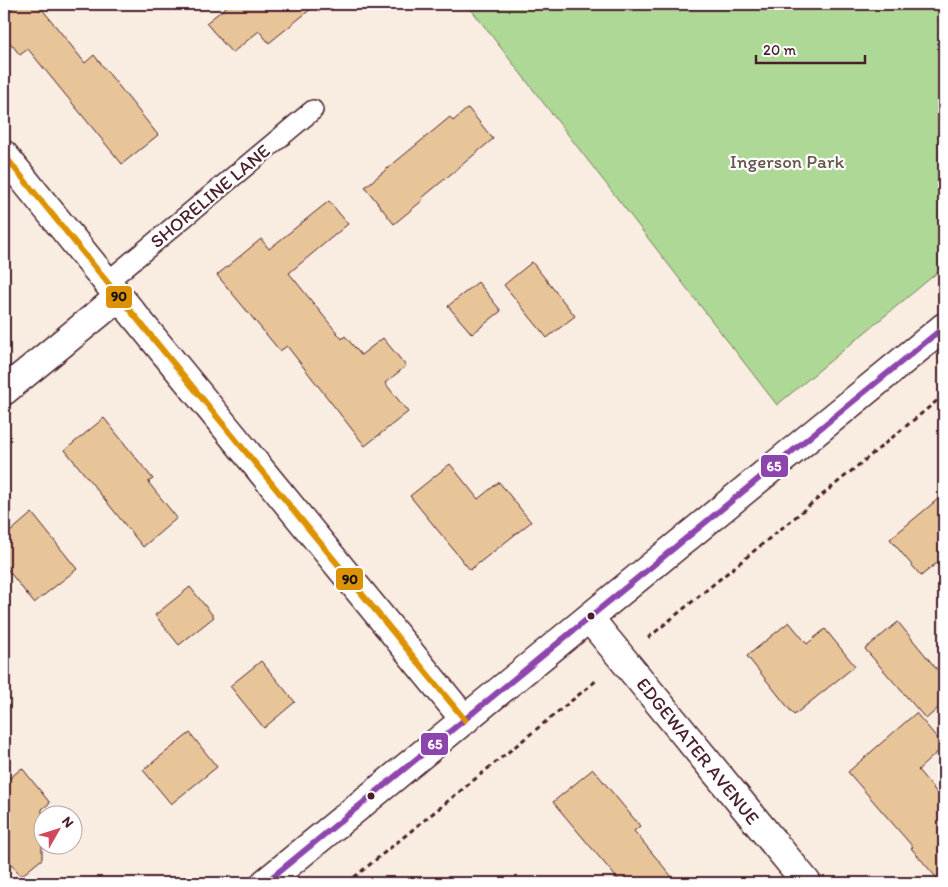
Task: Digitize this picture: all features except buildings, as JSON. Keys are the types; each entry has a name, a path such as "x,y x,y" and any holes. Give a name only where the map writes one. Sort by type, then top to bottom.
{"street":[{"path":"4,155 465,720"},
{"name":"SHORELINE LANE","path":"4,391 113,289"},
{"path":"265,883 944,327"},
{"name":"EDGEWATER AVENUE","path":"589,618 807,883"}],"lane":[{"name":"SHORELINE LANE","path":"113,289 313,110"}],"green space":[{"name":"Ingerson Park","path":"467,4 944,4 944,267 777,405"}],"transit line":[{"name":"90","path":"4,155 465,720"},
{"name":"65","path":"265,883 944,327"}]}
